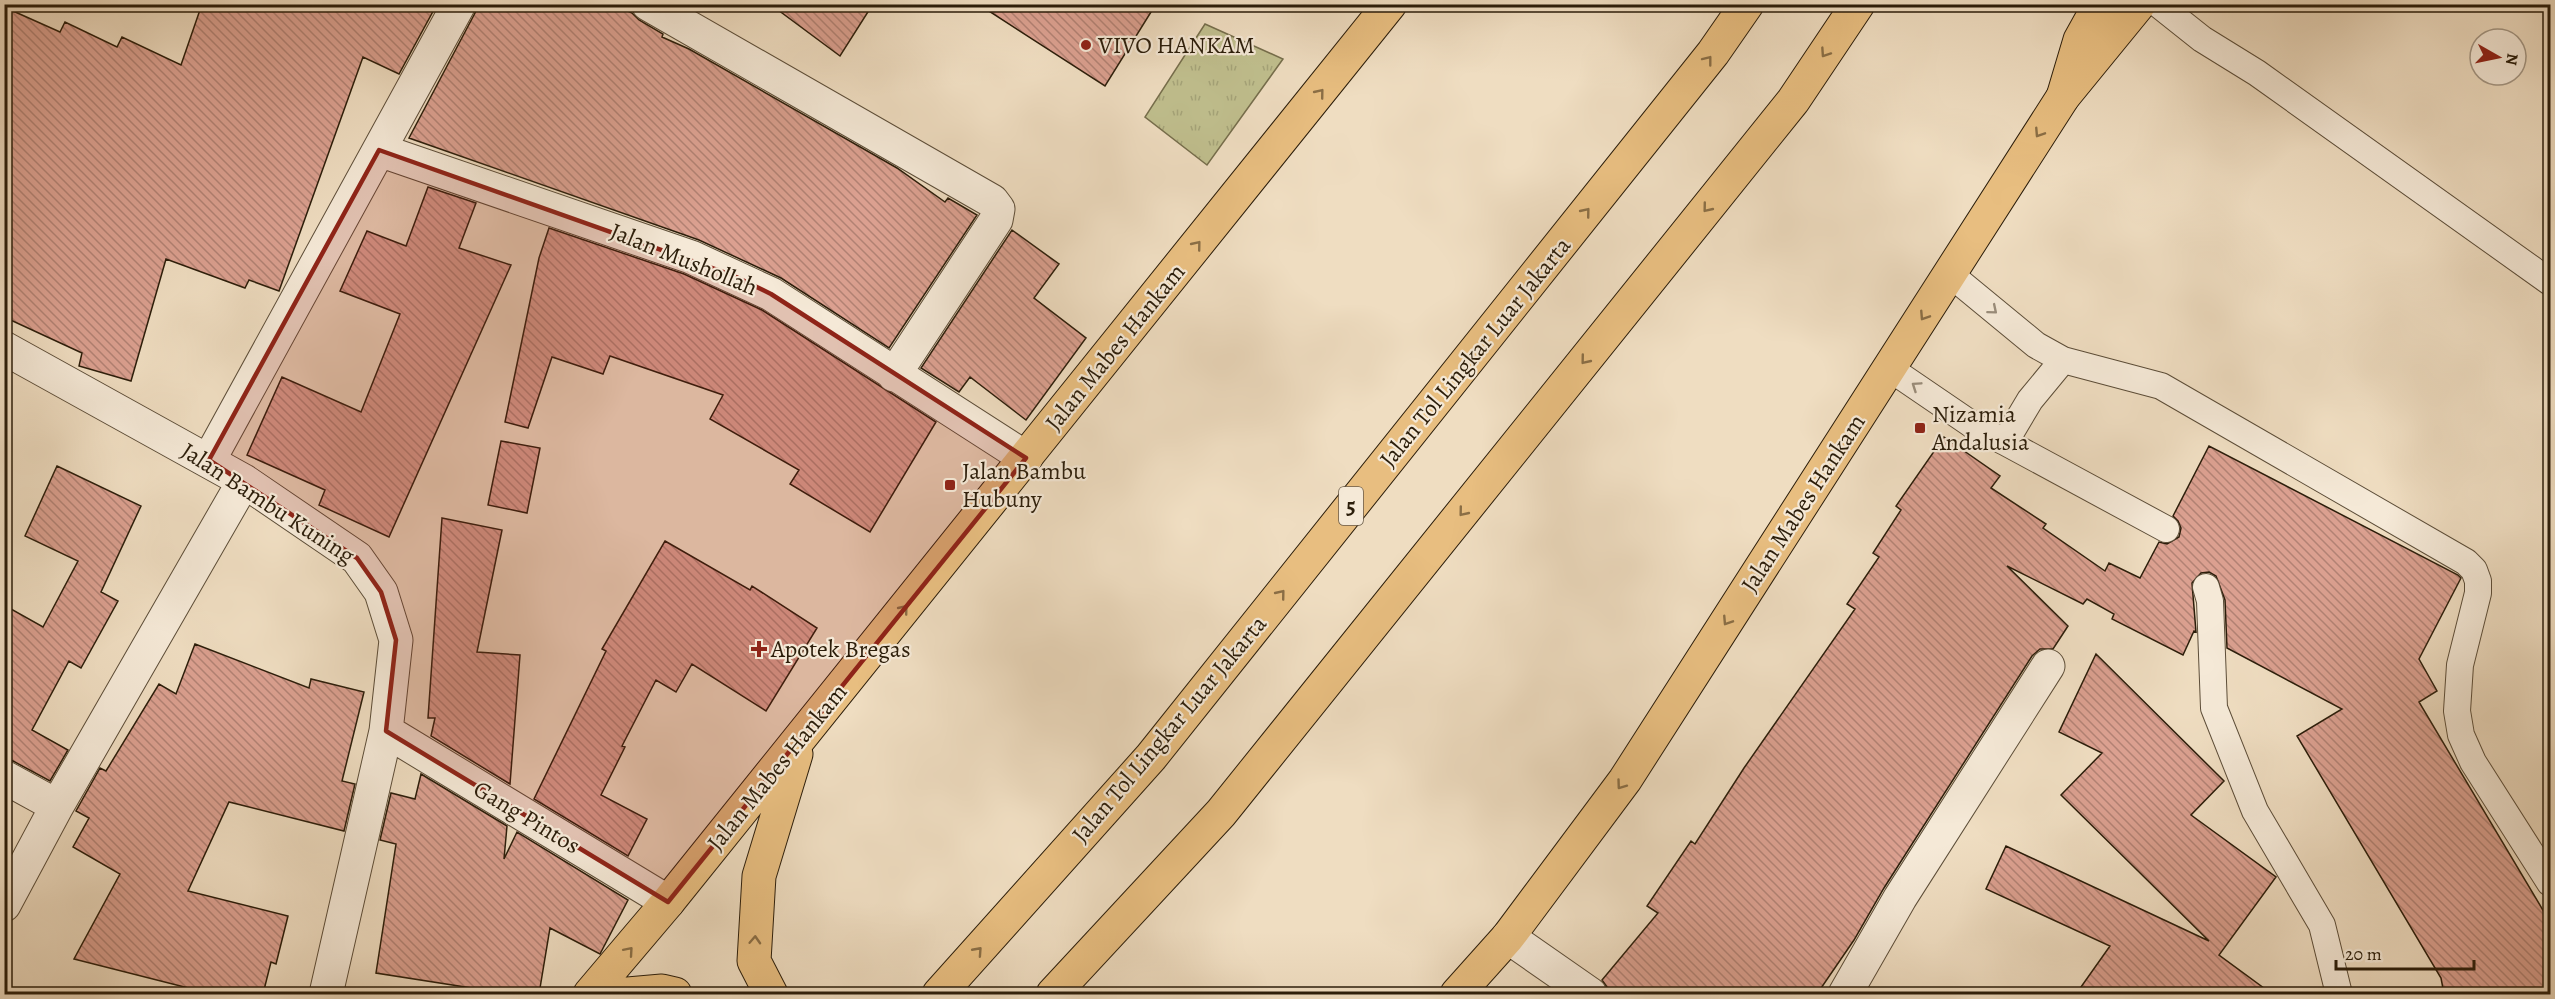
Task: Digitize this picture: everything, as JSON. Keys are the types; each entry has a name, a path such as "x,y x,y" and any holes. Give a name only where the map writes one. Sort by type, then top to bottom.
{"main road":[{"name":"Jalan Mabes Hankam","path":"590,994 802,737 1390,4"},
{"name":"Jalan Tol Lingkar Luar Jakarta","path":"939,994 1151,757 1713,54 1747,4"},
{"path":"1053,994 1221,813 1793,101 1858,4"},
{"path":"2063,97 2080,40 2100,4"},
{"name":"Jalan Mabes Hankam","path":"1457,994 1508,937 1625,780 1951,275 1990,208 2063,97 2139,4"},
{"path":"771,994 754,962 759,876 802,737"},
{"path":"628,994 662,991 675,994"}],"street":[{"path":"209,460 459,4"},
{"path":"648,4 992,201 998,209 996,220 894,375"},
{"name":"Jalan Mushollah","path":"379,150 691,257 732,274 771,294 1026,458"},
{"name":"Jalan Bambu Kuning","path":"4,348 244,481 357,558 381,592 396,640 386,731 326,994"},
{"path":"4,905 57,806 244,481"},
{"path":"1845,994 1900,898 2048,666"},
{"name":"Gang Pintos","path":"386,731 668,902"},
{"path":"4,777 57,806"},
{"path":"1508,937 1590,994"}],"lane":[{"path":"2158,4 2202,39 2257,73 2550,282"},
{"path":"1951,275 2036,345 2063,360 2161,386 2466,562 2476,575 2478,594 2460,665 2457,711 2461,735 2473,762 2550,883"},
{"path":"2005,442 2030,400 2063,360"},
{"path":"1889,368 1977,428 2166,529"},
{"path":"2206,587 2210,601 2214,708 2255,811 2322,925 2339,994"}],"highlighted area":[{"path":"379,150 732,275 771,294 1026,458 668,902 386,731 396,640 381,592 357,558 209,460"}],"green space":[{"path":"1205,24 1283,59 1207,165 1145,117"}],"building":[{"path":"202,4 437,4 399,74 363,57 279,291 249,280 245,288 166,259 131,381 79,366 82,353 4,317 4,7 60,32 65,22 117,47 122,37 181,65"},
{"path":"478,4 613,4 632,13 639,20 663,34 662,37 689,49 897,168 945,202 948,198 977,215 889,348 781,278 699,240 409,138"},
{"path":"770,4 873,4 840,56"},
{"name":"VIVO HANKAM","path":"978,4 1156,4 1105,86"},
{"path":"428,187 476,203 459,248 511,265 389,537 319,505 325,490 247,455 282,377 361,412 400,314 340,291 367,231 406,246"},
{"path":"549,228 684,274 762,310 936,422 870,532 790,484 799,470 710,419 723,395 610,356 603,374 552,357 528,428 505,422 539,258"},
{"path":"1012,230 1059,264 1034,298 1086,338 1026,420 970,377 959,392 921,368"},
{"path":"1944,437 2000,476 1991,488 2046,524 2043,528 2105,571 2109,563 2140,578 2159,542 2167,544 2179,537 2181,528 2173,516 2209,446 2458,575 2461,578 2419,659 2437,691 2419,702 2550,922 2550,994 2444,994 2441,978 2297,736 2342,709 2227,648 2225,600 2216,576 2209,572 2201,573 2192,583 2196,632 2194,631 2183,655 2112,619 2114,614 2087,599 2083,604 2007,566 2068,626 2053,649 2040,649 2032,656 1884,888 1854,940 1817,994 1609,994 1602,980 1658,913 1647,906 1691,841 1695,844 1744,768 1855,609 1847,604 1879,557 1873,553 1901,510 1896,506"},
{"path":"501,441 540,448 527,513 488,505"},
{"path":"57,466 141,506 101,592 118,601 81,668 69,661 32,730 68,750 50,781 4,758 4,605 43,627 78,561 25,536"},
{"path":"442,518 502,530 477,652 520,655 510,784 431,736 435,718 428,718"},
{"path":"665,541 750,590 752,586 817,628 766,711 692,664 676,692 656,680 622,746 625,747 601,795 647,819 628,856 534,799 606,651 602,649"},
{"path":"195,644 309,688 311,679 364,692 342,781 355,784 344,831 229,802 188,891 288,916 276,964 271,962 263,994 212,994 74,959 120,874 73,847 89,818 76,811 100,768 106,771 159,684 176,694"},
{"path":"2096,654 2224,781 2191,815 2276,877 2219,955 2272,994 2076,994 2110,946 1986,889 2006,846 2209,941 2061,795 2102,753 2059,732"},
{"path":"421,774 507,826 504,859 517,832 628,900 600,954 550,928 539,994 510,994 376,973 396,844 380,840 391,793 415,799"}],"place":[{"name":"VIVO HANKAM","path":"1086,45"},
{"name":"Nizamia Andalusia","path":"1920,428"},
{"name":"Jalan Bambu Hubuny","path":"950,485"},
{"name":"Apotek Bregas","path":"759,649"}]}
